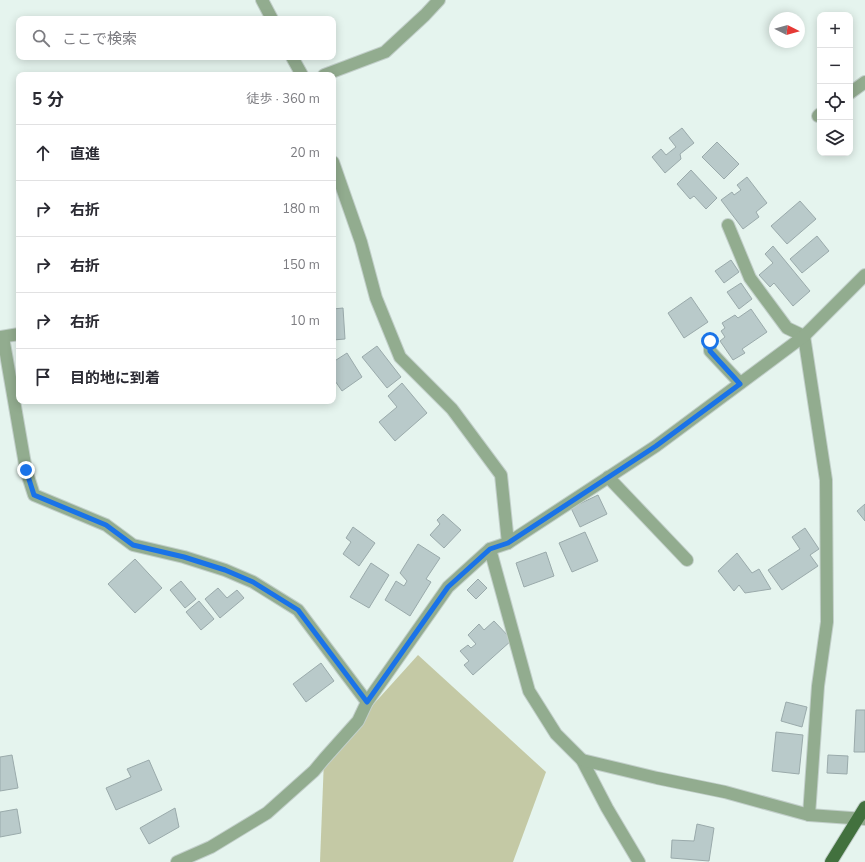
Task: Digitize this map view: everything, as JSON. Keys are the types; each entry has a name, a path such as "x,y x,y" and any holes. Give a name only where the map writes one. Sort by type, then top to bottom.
{"main road":[{"path":"831,862 861,819 865,807"}],"street":[{"path":"262,0 270,16"},
{"path":"332,72 385,52 439,0"},
{"path":"294,60 300,72"},
{"path":"853,91 865,82"},
{"path":"336,171 361,242 376,298 400,357 452,409 501,475 508,543"},
{"path":"728,225 750,278 787,328 804,336"},
{"path":"177,862 211,847 267,813 314,771 358,721 367,702 448,587 490,549 508,543 656,446 804,336 865,275"},
{"path":"16,334 1,337 26,470 34,495 106,525 133,545 184,557 225,570 253,582 298,610 367,702"},
{"path":"804,336 826,486 827,622 818,686 809,815"},
{"path":"710,341 710,351 740,384"},
{"path":"608,477 687,560"},
{"path":"490,549 529,691 556,734 582,760 607,808 639,862"},
{"path":"582,760 656,778 725,792 809,815 861,819"}],"green space":[{"path":"418,655 546,772 513,862 320,862 324,759"}],"building":[{"path":"682,128 694,143 680,154 681,159 665,173 652,157 661,149 666,155 676,147 669,138"},
{"path":"717,142 739,164 724,179 702,157"},
{"path":"691,170 717,198 706,209 694,196 690,199 677,184"},
{"path":"747,177 767,203 756,212 759,217 743,229 721,200 732,192 734,195 741,190 737,185"},
{"path":"800,201 816,219 787,244 771,226"},
{"path":"817,236 829,251 802,273 790,259"},
{"path":"773,246 810,291 793,306 774,283 770,287 759,275 773,263 765,254"},
{"path":"731,260 739,272 724,283 715,271"},
{"path":"741,283 752,299 739,309 727,292"},
{"path":"691,297 708,322 684,338 668,313"},
{"path":"343,308 345,339 336,340 336,309"},
{"path":"751,309 767,332 742,349 745,353 733,360 720,341 725,337 721,331 725,328 722,323 735,315 738,318"},
{"path":"377,346 401,377 387,388 362,357"},
{"path":"347,353 362,377 342,391 336,382 336,360"},
{"path":"402,383 427,413 395,441 379,422 397,407 388,396"},
{"path":"598,495 607,514 580,527 571,508"},
{"path":"865,504 865,521 857,511"},
{"path":"443,514 461,530 444,548 430,535 440,524 437,520"},
{"path":"353,527 375,543 359,566 343,554 351,542 346,538"},
{"path":"805,528 819,549 810,555 818,566 782,590 768,570 800,549 792,537"},
{"path":"585,532 598,561 572,572 559,543"},
{"path":"418,544 440,558 426,579 431,582 410,616 385,600 396,581 404,586 407,581 400,573"},
{"path":"546,552 554,576 524,587 516,563"},
{"path":"737,553 752,573 759,569 771,589 745,593 739,585 734,591 718,571"},
{"path":"135,559 162,588 135,613 108,584"},
{"path":"371,563 389,575 369,608 350,597"},
{"path":"478,579 487,588 476,599 467,590"},
{"path":"181,581 196,599 185,608 170,590"},
{"path":"218,588 227,598 237,590 244,598 220,618 205,599"},
{"path":"199,601 214,619 201,630 186,612"},
{"path":"494,621 512,640 473,675 464,665 469,661 460,651 468,645 471,648 476,644 468,635 479,624 484,630"},
{"path":"321,663 334,681 306,702 293,684"},
{"path":"786,702 807,707 802,727 781,721"},
{"path":"856,710 865,710 865,752 854,752"},
{"path":"776,732 803,735 799,774 772,771"},
{"path":"12,755 18,788 0,791 0,757"},
{"path":"828,755 848,756 847,774 827,773"},
{"path":"149,760 162,790 116,810 106,788 131,777 127,769"},
{"path":"175,808 179,827 149,844 140,828"},
{"path":"17,809 21,833 0,837 0,812"},
{"path":"697,824 714,828 709,861 671,858 672,840 694,841"}],"route":[{"path":"26,470 34,495 106,525 133,545 184,557 225,570 253,582 298,610 367,702 448,587 490,549 508,543 656,446 740,384 710,351 710,341"}]}
